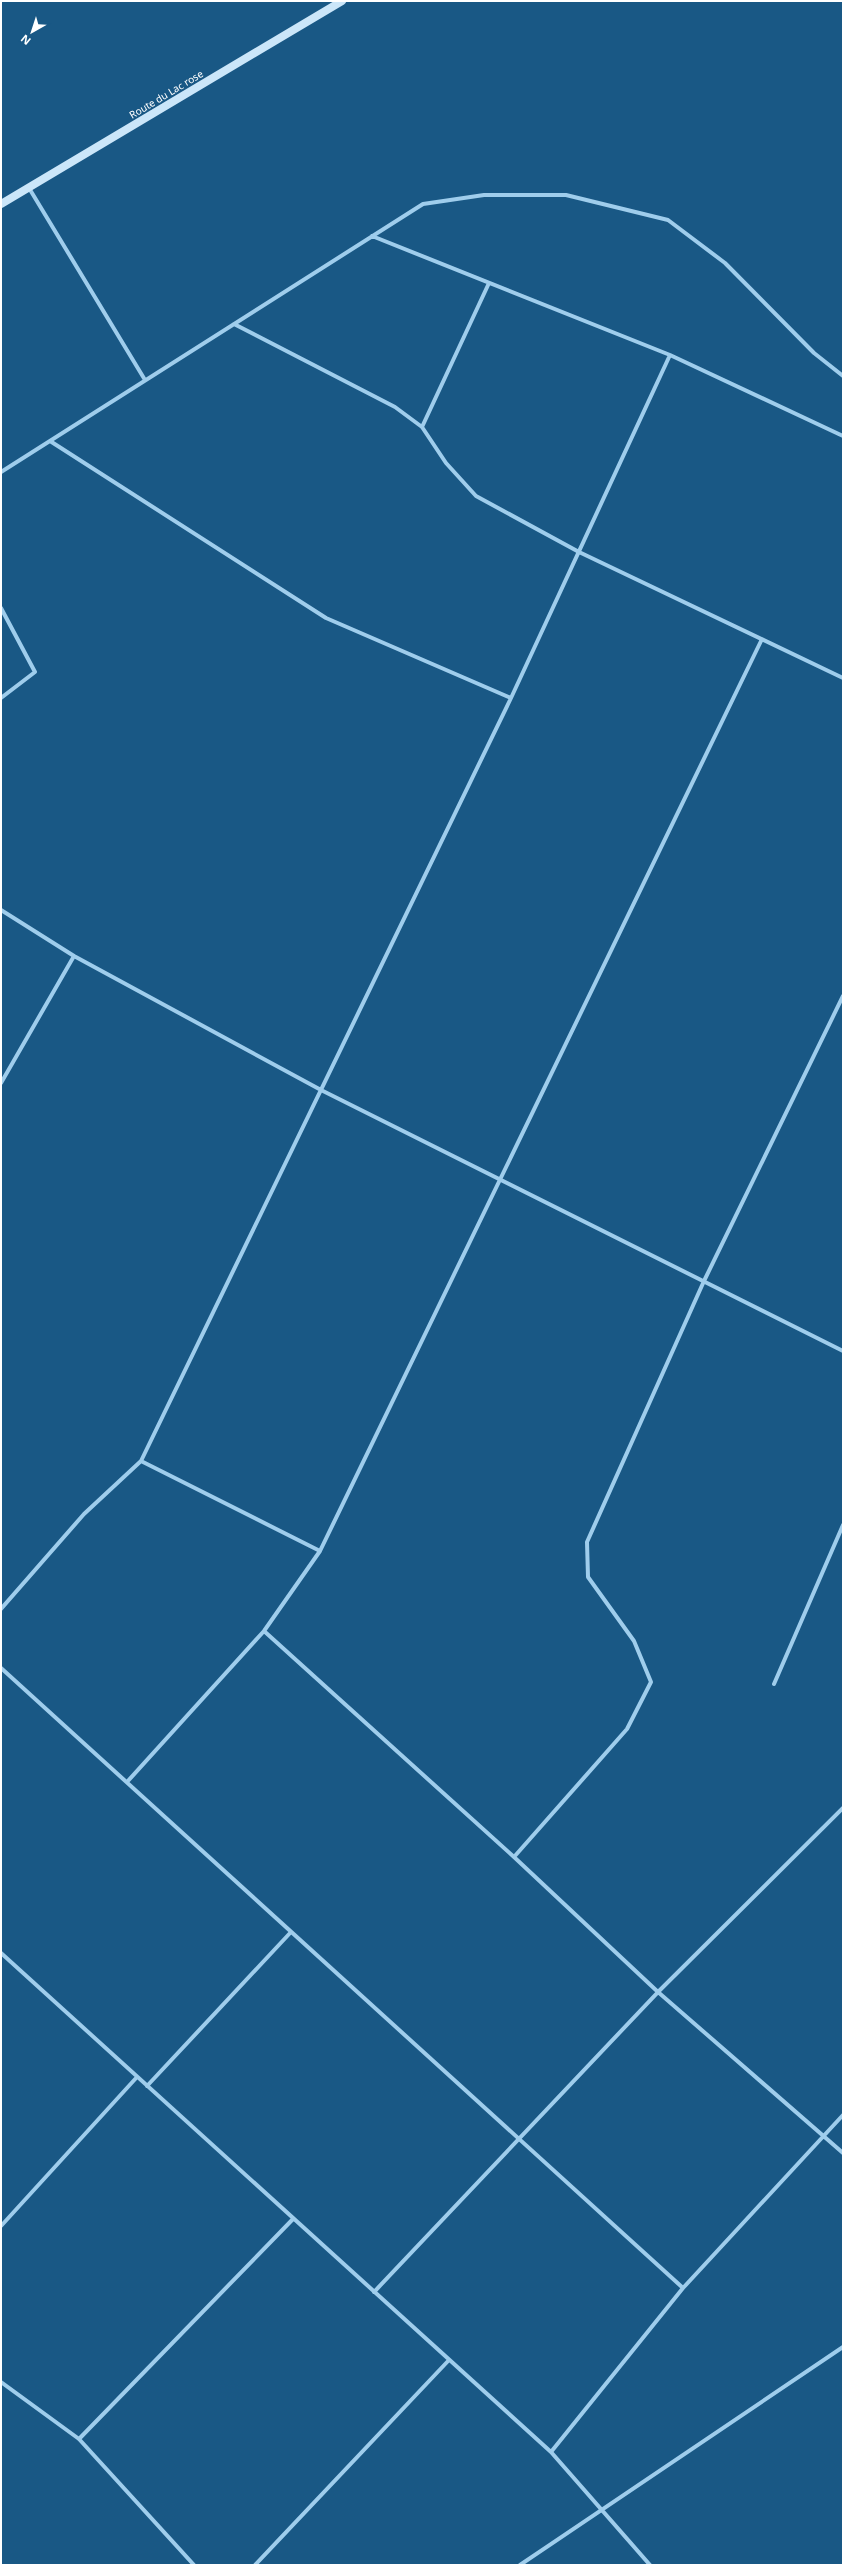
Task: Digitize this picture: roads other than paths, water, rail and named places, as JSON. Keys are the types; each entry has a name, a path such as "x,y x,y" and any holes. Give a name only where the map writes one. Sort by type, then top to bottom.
{"main road":[{"name":"Route du Lac rose","path":"1,204 342,1"}],"street":[{"path":"28,188 145,380"},
{"path":"1,472 422,204 484,195 566,195 668,220 725,263 814,353 843,376"},
{"path":"372,236 670,356 843,436"},
{"path":"422,427 489,283"},
{"path":"234,324 395,407 422,427 446,463 476,496 579,552 843,678"},
{"path":"1,1609 84,1514 141,1461 511,698 670,356"},
{"path":"50,441 326,618 511,698"},
{"path":"1,608 35,672 1,698"},
{"path":"127,1782 264,1631 320,1551 762,639"},
{"path":"1,910 74,956 322,1090 843,1351"},
{"path":"1,1082 74,956"},
{"path":"514,1857 628,1729 651,1682 634,1641 588,1577 587,1542 704,1281 843,996"},
{"path":"141,1461 320,1551"},
{"path":"774,1684 843,1525"},
{"path":"264,1631 514,1857 658,1992 843,2153"},
{"path":"1,1668 519,2141 683,2288"},
{"path":"374,2292 519,2141 658,1992 843,1808"},
{"path":"147,2086 291,1932"},
{"path":"1,1953 551,2452 650,2565"},
{"path":"1,2226 137,2077"},
{"path":"551,2452 683,2288 843,2115"},
{"path":"78,2439 293,2219"},
{"path":"520,2565 843,2347"},
{"path":"255,2565 449,2360"},
{"path":"1,2382 78,2439 194,2565"}]}
